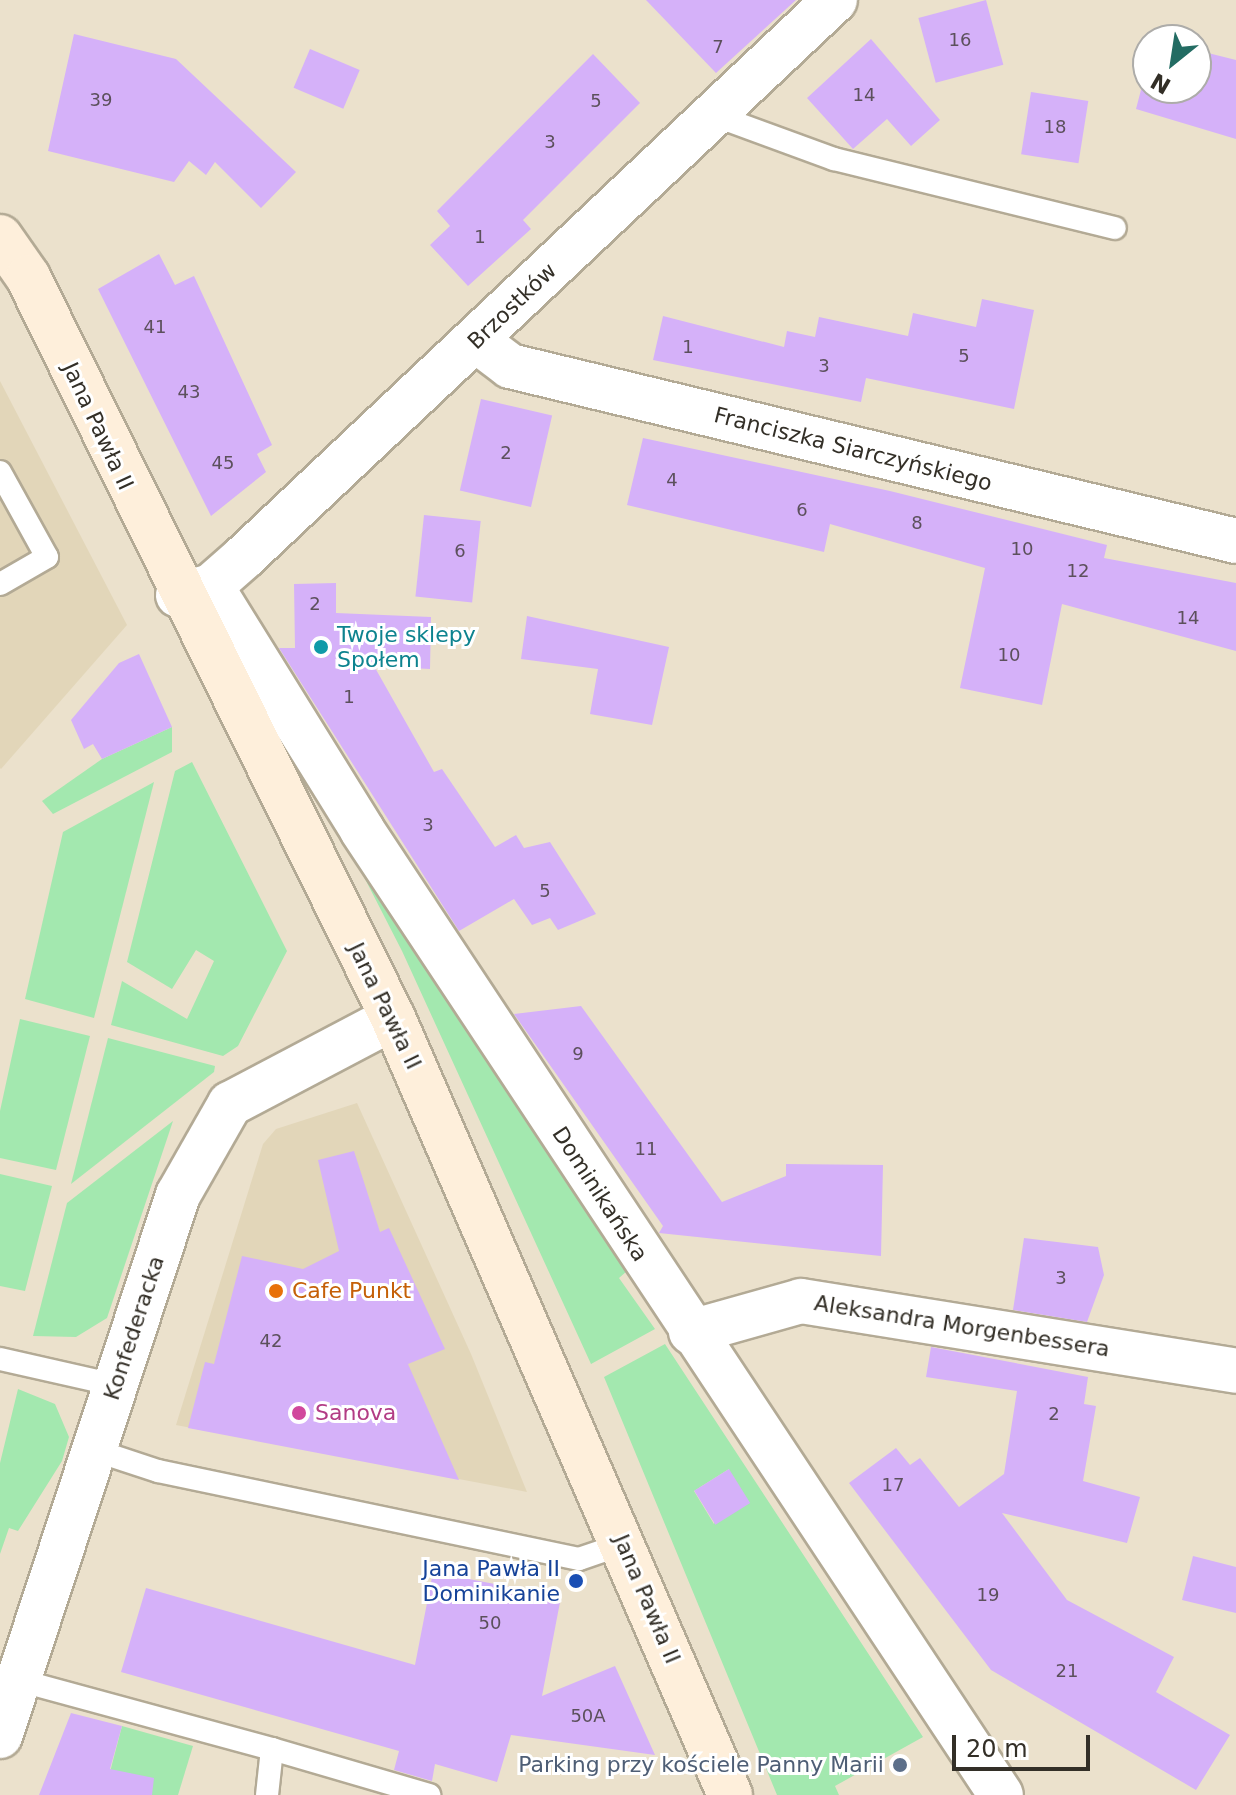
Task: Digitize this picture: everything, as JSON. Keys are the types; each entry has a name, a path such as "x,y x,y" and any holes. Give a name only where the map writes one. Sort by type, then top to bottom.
{"main road":[{"name":"Jana Pawła II","path":"0,237 28,277 194,590 393,1018 730,1795"}],"street":[{"name":"Brzostków","path":"194,590 477,341 711,114 835,0"},
{"name":"Franciszka Siarczyńskiego","path":"477,341 510,366 1236,541"},
{"name":"Dominikańska","path":"194,590 1001,1795"},
{"name":"Konfederacka","path":"8,1702 178,1195 230,1104 393,1018"},
{"name":"Aleksandra Morgenbessera","path":"691,1332 801,1301 1236,1371"}],"lane":[{"path":"711,114 834,159 1115,228"},
{"path":"0,472 47,557 0,584"},
{"path":"0,1359 115,1385"},
{"path":"94,1450 158,1471 579,1559 623,1544"},
{"path":"8,1702 272,1749 429,1795"},
{"path":"267,1795 272,1749"}],"shaded area":[{"path":"0,381 127,625 1,769 0,768"},
{"path":"357,1103 471,1354 527,1492 176,1425 263,1144 276,1129"}],"green space":[{"path":"283,719 467,1028 627,1271 619,1278 655,1329 591,1364 402,951"},
{"path":"172,727 172,752 53,814 42,801 102,759"},
{"path":"192,762 287,951 238,1046 223,1056 111,1025 122,981 187,1019 214,961 196,950 172,989 127,962 175,771"},
{"path":"154,782 94,1018 25,999 63,832"},
{"path":"20,1019 90,1036 56,1170 0,1158 0,1111"},
{"path":"108,1038 215,1066 214,1072 71,1184"},
{"path":"173,1121 107,1318 76,1337 33,1336 67,1203"},
{"path":"0,1174 52,1186 25,1291 0,1286"},
{"path":"665,1344 923,1737 835,1786 839,1795 777,1795 604,1377","holes":["729,1469 714,1524 694,1491"]},
{"path":"18,1389 55,1404 69,1437 62,1461 18,1531 9,1528 0,1554 0,1463"},
{"path":"122,1726 193,1746 178,1795 104,1795"}],"building":[{"path":"646,0 796,0 716,73"},
{"path":"986,0 1003,65 936,83 918,18"},
{"path":"74,34 176,59 296,172 261,208 215,162 206,175 189,161 174,182 48,151"},
{"path":"871,39 940,120 911,146 887,119 853,149 807,98"},
{"path":"310,49 360,70 343,109 294,88"},
{"path":"593,54 640,103 523,220 531,229 468,286 430,245 450,226 437,211"},
{"path":"1212,54 1236,60 1236,139 1136,109 1137,104 1212,104"},
{"path":"1031,92 1088,101 1078,163 1021,154"},
{"path":"159,254 175,285 194,276 272,445 257,454 266,472 211,516 98,289"},
{"path":"982,299 1034,310 1014,409 866,378 861,402 653,360 663,316 784,347 787,331 815,337 819,317 908,336 913,313 976,327"},
{"path":"481,399 552,415 531,507 460,491"},
{"path":"643,438 890,491 1107,545 1104,558 1236,583 1236,651 1062,604 1042,705 960,688 985,568 830,524 824,552 627,505"},
{"path":"424,515 481,521 472,603 415,597"},
{"path":"336,583 336,613 431,617 430,669 374,666 434,772 442,769 495,847 516,835 524,848 550,842 596,914 558,930 550,918 532,925 514,899 459,931 279,648 295,648 294,584"},
{"path":"527,616 669,647 652,725 590,714 598,669 521,659"},
{"path":"139,654 172,727 102,759 93,744 84,749 71,720 119,663"},
{"path":"581,1006 722,1202 786,1176 786,1164 883,1165 881,1256 659,1233 663,1226 514,1014"},
{"path":"354,1151 380,1232 389,1228 445,1349 408,1364 459,1480 188,1428 205,1362 214,1364 242,1256 303,1269 339,1251 318,1160"},
{"path":"1024,1238 1098,1247 1104,1275 1087,1322 1013,1310"},
{"path":"931,1347 1088,1377 1084,1404 1096,1406 1083,1481 1140,1497 1127,1543 1002,1513 1067,1600 1174,1657 1156,1692 1230,1735 1196,1790 991,1670 849,1483 896,1448 910,1465 920,1458 959,1507 1004,1474 1017,1391 926,1377"},
{"path":"729,1469 750,1503 715,1525 694,1491"},
{"path":"1193,1556 1236,1567 1236,1613 1182,1600"},
{"path":"433,1572 561,1597 542,1696 615,1666 655,1755 511,1735 497,1782 435,1764 432,1781 394,1770 399,1751 121,1672 146,1588 415,1665"},
{"path":"71,1713 122,1726 110,1769 154,1778 152,1795 39,1795"}],"place":[{"name":"Twoje sklepy Społem","path":"321,647"},
{"name":"Cafe Punkt","path":"276,1291"},
{"name":"Sanova","path":"299,1413"},
{"name":"Jana Pawła II Dominikanie","path":"576,1581"},
{"name":"Parking przy kościele Panny Marii","path":"900,1765"}]}
